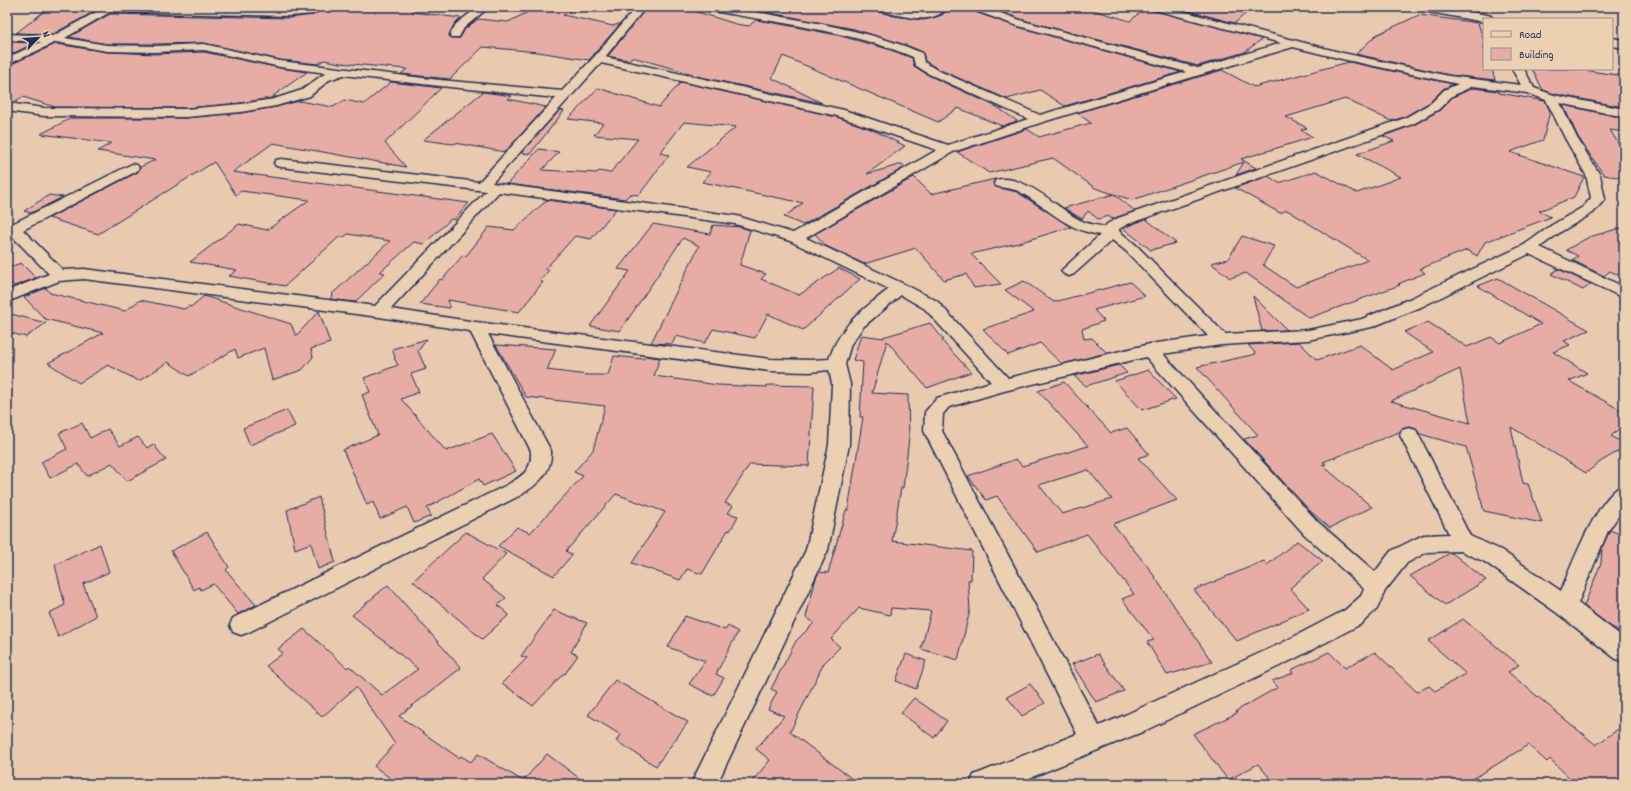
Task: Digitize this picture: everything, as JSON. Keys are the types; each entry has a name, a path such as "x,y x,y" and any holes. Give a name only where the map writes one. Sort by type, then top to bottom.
{"street":[{"path":"7,62 55,39 111,8 289,13 309,12 319,7"},
{"path":"455,35 460,26 484,7"},
{"path":"379,312 489,187 641,7"},
{"path":"708,7 866,37 905,49 918,55 919,63 933,72 1039,119"},
{"path":"876,7 926,16 931,15 943,7"},
{"path":"974,7 1019,23 1197,71"},
{"path":"1155,7 1342,56 1449,79 1529,90 1551,98 1624,113"},
{"path":"1424,7 1444,9 1483,18"},
{"path":"7,37 55,39 107,48 156,49 204,47 280,64 440,83 566,95"},
{"path":"1613,42 1624,44"},
{"path":"795,238 948,149 1039,119 1294,43"},
{"path":"598,59 840,113 948,149"},
{"path":"1519,70 1529,90"},
{"path":"7,107 44,112 186,113 241,108 276,102 306,93 325,78 343,71"},
{"path":"1069,271 1112,232 1112,227 1409,121 1435,106 1448,94 1471,82"},
{"path":"1093,740 933,431 934,412 943,402 1004,385 1150,350 1221,340 1308,335 1366,323 1415,304 1529,248 1557,228 1588,210 1598,199 1593,175 1571,138 1551,98"},
{"path":"281,163 489,187 737,220 795,238 900,288 931,305 1004,385"},
{"path":"59,275 10,228 132,168"},
{"path":"1001,183 1020,187 1036,196 1073,222 1090,229 1112,232 1131,248 1221,340"},
{"path":"1529,248 1624,293"},
{"path":"7,297 59,275 72,273 116,277 379,312 476,327 770,365 810,366 836,364"},
{"path":"704,784 817,550 839,445 841,384 836,364 843,343 857,323 900,288"},
{"path":"241,625 514,490 527,482 538,472 542,462 541,451 476,327"},
{"path":"1150,350 1311,528 1376,586"},
{"path":"1409,435 1463,542"},
{"path":"1565,606 1599,527 1624,493"},
{"path":"983,784 1133,724 1288,651 1353,617 1369,602 1376,586 1398,557 1424,544 1463,542 1493,556 1565,606 1624,652"}],"building":[{"path":"50,7 97,7 92,11 95,11 53,34 16,33"},
{"path":"197,7 306,7 289,8"},
{"path":"325,7 419,7 412,12 461,18 455,23 449,34 451,38 460,38 465,29 478,19 508,22 536,8 540,9 543,7 577,7 563,15 613,26 621,23 589,60 538,52 483,47 450,79 401,74 407,69 340,63 324,60 318,64 280,60 204,43 107,44 69,37 110,14 289,18 313,15"},
{"path":"647,7 681,7 736,24 749,26 756,20 786,25 837,35 888,49 912,58 914,66 928,75 997,107 1017,121 1002,126 958,108 938,122 783,56 772,78 822,103 692,75 693,74 632,57 628,60 608,56"},
{"path":"772,7 868,7 894,16 923,20 942,15 949,7 965,7 1015,26 1181,72 1065,106 1040,90 1007,99 938,69 925,61 923,52 906,45 854,29 766,12"},
{"path":"988,7 1083,7 1130,21 1145,8 1262,39 1245,52 1198,66 1023,20"},
{"path":"1173,7 1253,7 1235,23"},
{"path":"1419,15 1478,23 1483,38 1483,70 1492,70 1495,80 1449,75 1356,54 1376,35"},
{"path":"7,42 35,43 7,56"},
{"path":"56,44 107,52 155,54 204,52 280,68 307,72 273,96 277,97 241,103 186,108 55,107 23,97 14,102 7,102 7,66"},
{"path":"1349,62 1453,84 1443,89 1430,102 1404,117 1391,121 1345,99 1286,117 1307,128 1301,130 1313,137 1241,159 1256,168 1236,175 1244,162 1132,200 1095,188 1053,158 989,173 957,152 1027,129 1039,137 1091,123 1077,113 1222,70 1254,87"},
{"path":"1533,70 1583,70 1624,76 1624,107 1554,94 1543,90"},
{"path":"391,82 441,88 385,143 406,167 273,143 233,172 469,203 454,220 451,219 424,244 414,242 380,272 385,273 355,302 330,299 333,295 332,294 390,241 348,234 344,237 339,237 285,286 229,276 237,270 190,262 239,224 267,230 309,200 241,191 236,195 214,162 98,234 49,218 138,172 140,167 155,160 98,151 111,143 41,134 71,118 186,118 241,113 276,107 299,101 333,107 345,100 364,104"},
{"path":"681,82 837,117 871,129 905,146 867,174 902,164 905,167 803,225 784,217 803,203 702,182 711,172 687,167 736,127 684,122 660,153 669,155 639,195 630,194 625,199 507,184 539,149 559,152 542,170 597,173 599,171 610,173 638,139 594,135 603,123 568,119 598,88 659,107"},
{"path":"1473,88 1498,91 1499,93 1545,101 1550,111 1543,140 1510,152 1584,177 1574,197 1539,211 1551,217 1485,242 1477,256 1467,250 1420,269 1425,273 1398,284 1400,285 1309,318 1246,273 1230,278 1211,263 1228,259 1242,236 1274,246 1263,265 1296,287 1368,260 1287,210 1280,213 1235,188 1268,176 1279,183 1316,171 1357,193 1401,177 1357,154 1394,141 1383,136 1414,125 1440,110 1453,97"},
{"path":"483,92 512,96 508,99 546,107 505,152 455,143 423,140"},
{"path":"1563,105 1624,118 1624,132 1610,130 1624,153 1624,178 1604,175 1578,137"},
{"path":"560,110 564,111 530,154 521,153"},
{"path":"914,177 931,194 995,179 993,184 996,187 1017,192 1071,227 1018,243 971,254 1001,284 974,288 966,274 944,280 916,248 864,264 826,246 815,234"},
{"path":"1114,194 1135,211 1112,219 1108,216 1098,219 1088,211 1082,219 1064,208"},
{"path":"49,195 63,197 31,213 24,211"},
{"path":"547,200 616,209 591,239 575,236 545,269 549,270 540,281 543,282 519,312 448,300 450,308 420,304 440,279 442,280 463,255 466,256 489,227 514,230"},
{"path":"1146,219 1176,243 1151,250 1123,228"},
{"path":"653,224 710,234 713,225 740,227 750,230 740,265 766,274 761,279 799,295 839,268 860,279 803,330 768,314 755,338 713,329 705,343 676,336 672,344 651,343 699,246 683,238 620,331 590,326 630,271 618,269"},
{"path":"1624,227 1624,278 1610,271 1604,276 1572,260 1578,256 1566,250 1589,237"},
{"path":"21,263 36,278 14,286 7,279 7,268"},
{"path":"1558,269 1591,284 1583,290 1551,274"},
{"path":"1498,278 1589,330 1564,341 1570,345 1553,352 1587,373 1569,381 1624,412 1624,426 1611,436 1624,444 1624,448 1600,462 1586,473 1511,427 1523,483 1528,484 1542,523 1484,511 1466,447 1420,434 1416,429 1409,427 1323,462 1326,464 1322,465 1372,507 1330,528 1309,510 1244,439 1258,435 1197,367 1256,354 1248,345 1299,342 1317,360 1360,345 1393,370 1433,352 1404,332 1428,322 1467,347 1491,337 1500,343 1541,324 1478,286","holes":["1460,369 1470,423 1391,401"]},
{"path":"1024,281 1054,302 1130,282 1145,296 1094,310 1104,321 1082,329 1084,339 1092,338 1107,353 1062,364 1040,343 1008,355 983,329 1034,312 1005,290"},
{"path":"46,288 50,293 125,311 140,300 184,309 189,306 191,307 204,296 291,324 296,336 319,311 330,343 311,349 313,357 302,370 272,380 264,348 238,358 235,349 189,376 168,362 139,381 108,365 79,383 48,363 103,333 45,319 24,297"},
{"path":"1253,296 1287,330 1262,331"},
{"path":"7,313 46,323 26,337 7,332"},
{"path":"930,323 944,340 942,341 971,372 927,388 887,341 872,393 908,395 909,438 903,488 901,488 892,541 972,551 971,580 968,580 970,610 958,660 921,649 931,611 891,608 890,615 859,608 831,639 840,647 824,663 790,732 859,784 750,784 770,760 756,749 784,716 768,709 777,692 771,689 796,641 814,623 806,617 816,578 819,572 828,573 846,510 848,510 863,417 860,417 863,362 853,360 861,335 884,338 883,337"},
{"path":"427,339 418,351 426,369 411,374 419,392 401,399 446,451 492,434 516,471 483,486 479,479 427,508 431,516 414,523 407,507 380,519 373,502 367,505 343,450 378,435 362,395 370,392 364,378 398,365 394,358 392,349"},
{"path":"496,345 556,349 547,370 588,375 608,375 614,356 643,359 645,356 660,358 654,376 718,385 767,387 767,385 814,386 809,466 750,464 725,503 733,506 728,513 738,516 702,574 687,569 680,580 632,563 665,512 616,494 566,551 572,555 554,576 498,546 517,527 530,533 583,476 574,472 593,450 605,406 526,397"},
{"path":"1119,365 1127,373 1086,386 1074,376"},
{"path":"1148,370 1176,399 1142,410 1115,381"},
{"path":"1064,382 1111,433 1127,428 1149,454 1138,458 1177,500 1113,524 1148,567 1212,662 1167,675 1147,642 1154,640 1122,599 1134,594 1087,534 1038,552 997,496 986,500 968,476 1016,459 1022,466 1088,446 1038,391","holes":["1088,470 1112,499 1062,514 1039,485"]},
{"path":"287,410 295,426 250,445 243,428"},
{"path":"82,423 90,438 108,429 120,446 138,437 147,448 153,444 166,460 127,481 112,463 87,476 78,464 50,478 41,462 67,449 59,433"},
{"path":"319,497 335,562 318,569 311,543 295,549 287,510"},
{"path":"1610,530 1624,536 1624,633 1610,626 1584,606 1601,563 1602,548"},
{"path":"207,532 229,567 226,570 256,605 238,614 213,584 201,590 199,587 194,590 171,551"},
{"path":"466,532 506,554 482,579 506,598 498,605 509,615 482,639 413,581"},
{"path":"1297,541 1323,561 1290,588 1309,609 1237,641 1194,590 1264,561 1267,565"},
{"path":"100,544 109,572 83,584 96,616 58,637 49,613 65,605 55,565"},
{"path":"1452,553 1486,580 1445,605 1410,576"},
{"path":"388,585 461,668 399,716 459,758 461,756 471,762 478,754 523,781 547,754 587,784 398,784 374,766 395,744 356,687 322,717 266,666 283,653 278,649 304,629 347,668 349,666 382,695 418,669 352,615"},
{"path":"554,610 587,623 571,652 578,655 565,674 564,673 533,706 502,683 527,658 521,656"},
{"path":"685,616 725,630 728,626 738,632 716,674 724,678 713,696 689,684 705,661 668,647"},
{"path":"1463,619 1519,665 1508,672 1596,745 1624,725 1624,784 1576,784 1550,759 1547,762 1528,745 1465,784 1275,784 1258,764 1228,780 1193,734 1237,713 1236,711 1278,687 1272,681 1293,673 1291,670 1329,652 1345,668 1375,652 1417,692 1429,686 1435,691 1466,674 1428,641"},
{"path":"906,654 926,661 916,689 896,681"},
{"path":"1098,654 1124,691 1096,702 1072,664"},
{"path":"615,680 688,722 656,766 616,741 621,735 588,715"},
{"path":"1030,684 1045,703 1022,716 1007,697"},
{"path":"914,698 947,721 934,738 901,713"}]}
